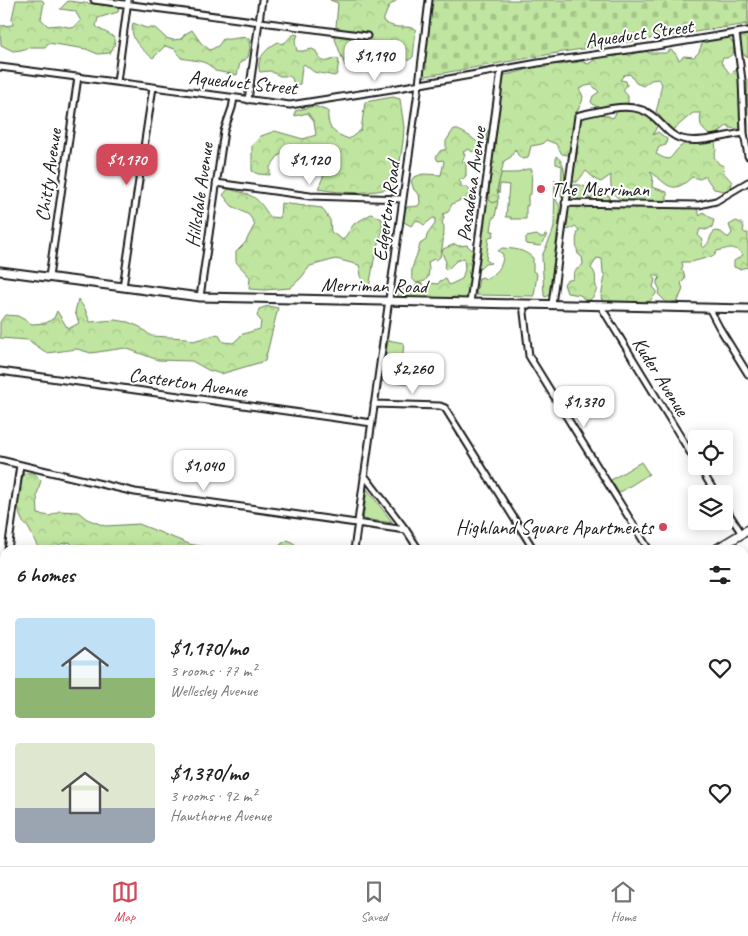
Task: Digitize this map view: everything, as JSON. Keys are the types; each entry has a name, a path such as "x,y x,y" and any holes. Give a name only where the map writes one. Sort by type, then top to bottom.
{"main road":[{"name":"Merriman Road","path":"0,271 200,297 748,309"},
{"path":"723,545 745,532"}],"street":[{"path":"94,0 127,2 367,36"},
{"path":"248,100 262,0"},
{"name":"Edgerton Road","path":"355,545 420,84 429,0"},
{"path":"116,82 127,2"},
{"name":"Aqueduct Street","path":"0,67 290,105 538,63 748,31"},
{"path":"736,33 743,90 744,133 748,156"},
{"name":"Pasadena Avenue","path":"470,303 501,70"},
{"name":"Chitty Avenue","path":"49,277 78,77"},
{"path":"123,288 153,87"},
{"name":"Hillsdale Avenue","path":"200,297 224,131 234,98"},
{"path":"552,304 577,119 580,114 629,106 647,111 668,131 684,139 694,140 744,133"},
{"path":"565,203 699,205 721,199 748,182"},
{"path":"216,183 310,196 403,199"},
{"path":"523,304 529,356 646,545"},
{"name":"Kuder Avenue","path":"600,305 688,449"},
{"path":"709,308 748,374"},
{"name":"Casterton Avenue","path":"0,371 372,423"},
{"path":"374,404 440,406 445,408 531,545"},
{"path":"0,460 135,492 406,530"},
{"path":"9,545 20,465"},
{"path":"364,475 416,545"},
{"path":"733,517 745,532"}],"green space":[{"path":"16,0 42,0 44,2 41,19 48,26 59,25 73,28 81,21 75,11 60,9 68,1 119,7 118,12 98,18 96,26 115,39 114,46 110,53 98,54 86,49 48,43 45,47 30,47 13,51 1,45 0,26 13,25 12,18"},
{"path":"330,0 397,0 389,6 383,21 393,26 408,27 416,30 413,57 409,60 371,57 345,66 335,39 338,3"},
{"path":"430,0 748,0 748,24 563,52 421,77"},
{"path":"748,10 748,28 743,22"},
{"path":"133,23 146,28 155,28 166,38 173,40 181,39 192,30 201,43 210,50 218,46 223,39 249,38 250,48 248,57 240,63 237,75 215,71 204,62 181,58 175,49 165,46 153,58 134,39"},
{"path":"748,28 748,57 741,53 739,38 740,34 746,32"},
{"path":"295,34 298,35 295,42 297,51 312,49 316,51 319,58 323,61 335,58 339,60 335,76 314,72 304,64 300,84 294,85 292,78 289,76 280,76 270,71 260,72 259,63 263,54 278,42 282,44"},
{"path":"721,37 729,38 734,44 733,54 723,58 721,62 730,74 736,70 742,80 748,81 748,148 746,132 730,128 728,125 717,134 709,135 701,126 701,113 693,113 674,129 670,130 656,111 662,84 658,79 651,80 643,86 636,83 630,74 624,75 620,80 626,81 627,85 623,90 628,96 628,103 608,108 599,108 591,102 593,96 599,92 592,85 586,86 579,89 583,96 576,113 578,118 602,114 613,118 617,111 625,105 642,106 645,113 650,112 657,126 653,135 658,132 667,139 666,145 659,147 656,154 664,158 669,159 680,147 687,143 715,142 716,150 714,157 719,164 724,166 723,172 732,182 731,189 724,191 714,189 705,176 700,179 692,177 680,186 670,186 650,171 653,177 652,187 667,192 667,200 656,203 659,208 669,206 695,208 700,216 703,212 714,220 712,227 706,230 700,229 698,235 703,240 701,245 703,248 708,244 711,235 715,231 729,237 732,233 729,225 736,221 741,223 744,227 743,231 748,233 748,267 739,269 734,267 734,261 743,255 736,249 730,248 717,251 714,256 691,262 682,262 683,267 681,269 685,279 681,283 683,289 678,301 667,303 658,294 660,290 657,281 660,278 653,276 655,280 653,287 656,290 656,294 647,304 640,303 639,301 627,304 613,302 609,304 603,303 601,297 605,276 602,259 597,258 591,268 595,274 597,289 592,298 586,301 580,295 567,293 564,284 566,281 573,279 574,273 583,264 576,245 579,230 575,226 564,230 565,211 572,198 567,196 570,186 579,185 586,187 590,199 599,189 603,190 604,194 610,196 608,204 612,208 623,200 619,199 612,190 611,175 601,182 586,171 577,182 573,182 569,178 570,166 578,153 576,144 572,145 568,155 562,154 556,144 546,140 542,144 531,146 528,158 522,159 515,149 511,157 504,161 497,190 499,198 493,203 489,200 489,178 492,176 490,171 492,164 495,163 489,158 489,148 495,148 496,143 489,144 486,138 487,131 497,125 493,115 493,108 498,105 502,75 520,72 539,65 545,68 548,63 554,61 559,65 566,64 570,60 575,63 581,61 588,64 596,56 609,55 615,57 625,53 630,56 642,50 647,50 648,53 665,53 671,50 679,60 684,56 694,57 699,52 703,41 710,38 715,40"},
{"path":"393,97 400,99 404,127 396,187 377,191 357,192 318,189 326,170 310,158 299,154 279,155 270,167 270,175 258,174 252,171 252,145 261,136 275,131 303,139 316,135 314,122 308,113 295,116 295,111 314,106 328,111 332,130 349,139 361,130 365,102"},
{"path":"454,129 484,146 472,152 469,149 463,152 465,155 462,162 466,163 466,176 459,181 461,187 467,187 470,191 466,202 461,200 452,204 448,212 443,214 444,234 440,257 428,262 428,277 425,281 416,283 412,278 413,265 420,244 426,240 427,235 435,224 435,218 424,225 417,220 411,226 402,221 403,211 407,207 418,206 420,203 419,194 414,190 411,181 414,177 423,174 441,175 444,162 443,160 438,161 436,157 440,151 446,149 446,141"},
{"path":"556,156 563,165 564,170 562,198 562,166 556,164"},
{"path":"532,169 531,194 528,195 526,219 511,219 511,217 506,217 509,185 500,184 499,193 497,190 501,173 515,173"},
{"path":"555,179 556,200 560,206 560,214 549,295 546,297 544,296 542,256 554,227"},
{"path":"489,183 488,195 498,201 491,231 494,231 493,236 489,237 486,260 491,263 485,264 480,269 477,268"},
{"path":"228,189 253,197 261,204 270,217 280,218 281,203 322,208 330,220 331,232 343,240 354,224 371,214 382,219 382,233 374,260 369,288 363,286 359,265 336,259 310,266 290,288 249,289 250,277 236,262 236,252 245,243 255,224 249,215 232,206 223,195"},
{"path":"545,234 547,235 540,246 526,244 526,237 537,235 544,237"},
{"path":"455,244 458,246 467,245 473,251 470,263 471,268 468,271 470,289 466,300 458,298 455,301 451,299 446,303 403,300 399,298 397,293 399,289 412,290 418,283 423,284 425,287 429,283 438,284 446,279 449,285 462,279 465,269 464,258 456,261 447,270 444,267 446,262 442,253 443,249"},
{"path":"502,248 522,251 533,258 533,271 537,274 534,296 476,295 479,278 483,277 485,279 489,277 500,266 503,254 498,251"},
{"path":"78,299 85,309 90,322 115,320 128,322 140,327 151,336 186,338 193,341 218,334 223,342 233,343 243,334 260,329 261,321 257,316 259,309 268,306 278,308 265,361 221,374 208,370 192,361 158,360 125,348 91,353 77,349 47,353 28,340 0,338 0,322 5,315 18,316 32,324 46,323 54,318 57,311 68,329 79,323 75,312"},
{"path":"388,340 404,343 401,372 415,374 414,384 382,381"},
{"path":"641,462 649,474 619,493 611,480"},
{"path":"24,473 34,473 41,480 37,495 38,514 50,516 59,511 78,512 87,519 105,526 139,524 194,545 72,545 70,542 60,545 37,545 20,515 18,503"},
{"path":"367,489 393,523 363,519"},
{"path":"288,540 295,544 280,545"}],"place":[{"name":"The Merriman","path":"541,189"},
{"name":"Highland Square Apartments","path":"663,527"}]}
